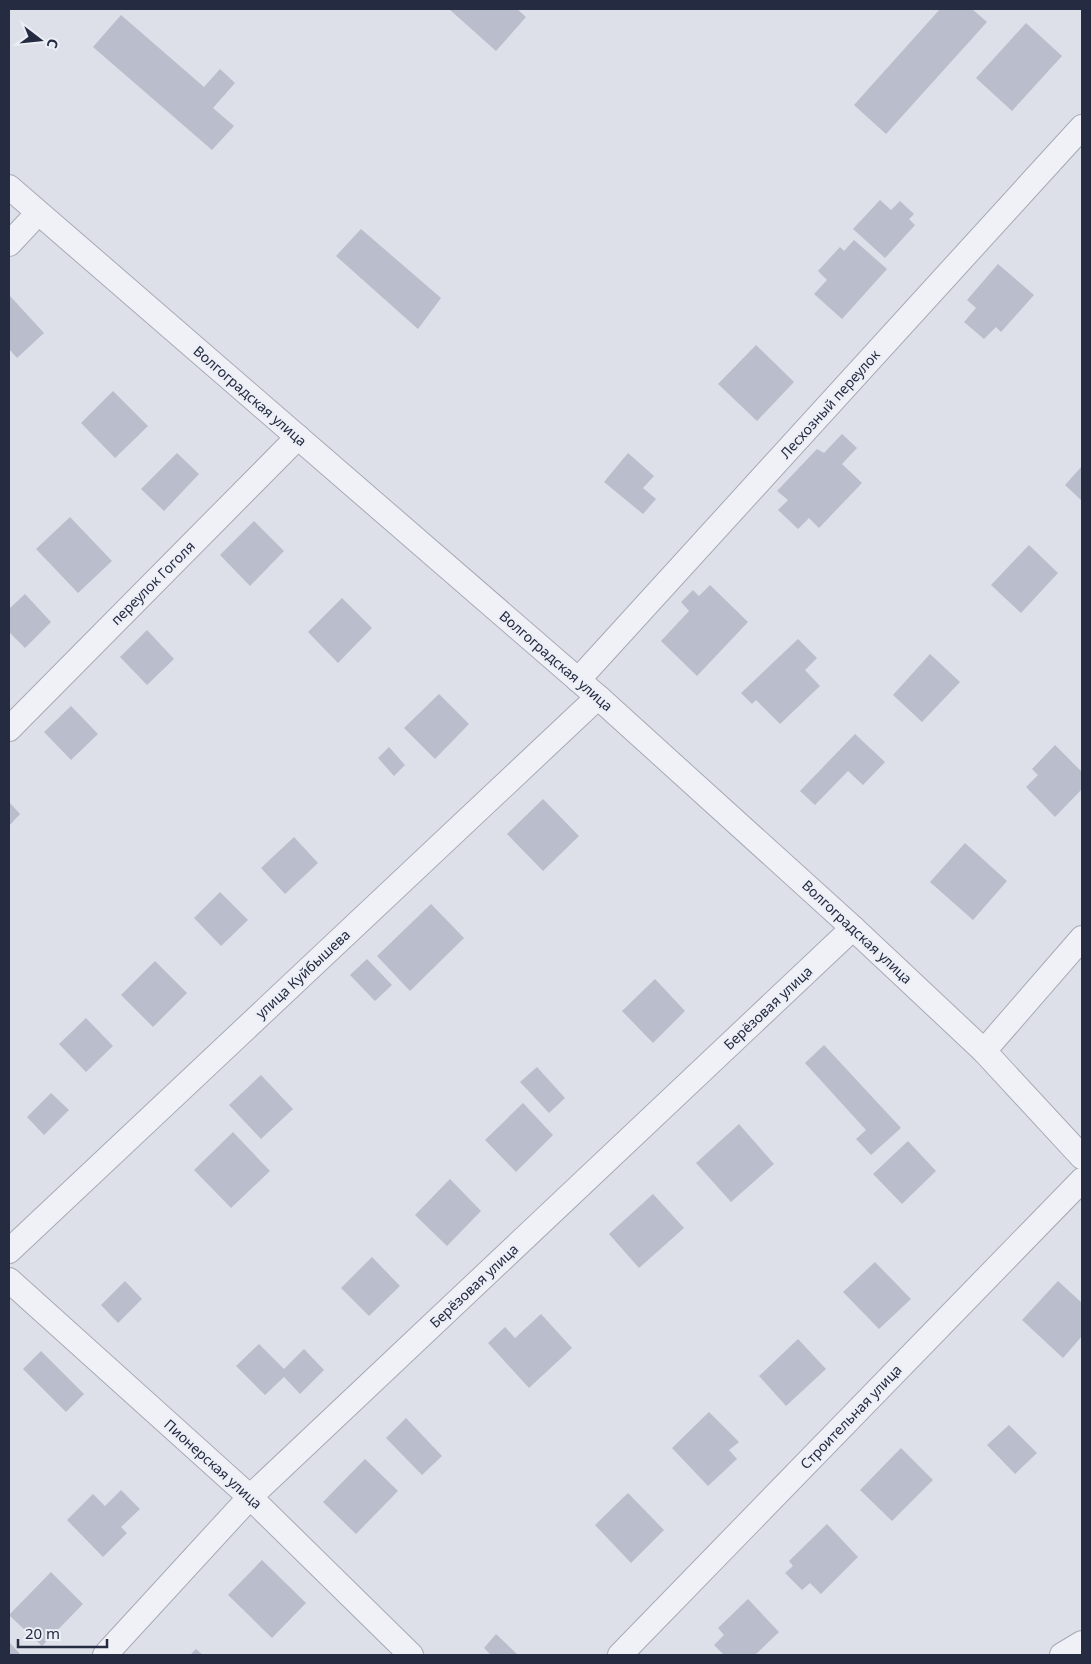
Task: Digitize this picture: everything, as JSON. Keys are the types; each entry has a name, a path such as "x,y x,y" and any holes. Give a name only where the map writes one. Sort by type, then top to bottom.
{"street":[{"name":"Лесхозный переулок","path":"578,680 1082,127"},
{"name":"Волгоградская улица","path":"9,187 598,697 853,928 984,1051 1082,1157"},
{"path":"9,244 38,213"},
{"name":"переулок Гоголя","path":"9,729 298,437"},
{"name":"улица Куйбышева","path":"9,1251 598,697"},
{"name":"Берёзовая улица","path":"105,1655 250,1497 853,928"},
{"path":"984,1051 1082,938"},
{"name":"Строительная улица","path":"620,1655 1082,1180"},
{"name":"Пионерская улица","path":"9,1280 250,1497 411,1655"},
{"path":"1062,1655 1082,1643"}],"building":[{"path":"449,9 517,9 526,17 496,51"},
{"path":"940,9 972,9 987,22 886,134 854,105"},
{"path":"121,15 204,87 220,69 235,83 213,108 234,126 212,150 93,47"},
{"path":"1026,23 1062,56 1012,111 976,78"},
{"path":"880,200 891,210 900,201 914,214 909,219 915,225 885,258 853,229"},
{"path":"361,229 441,298 418,329 336,256"},
{"path":"854,240 887,269 842,319 814,294 827,280 818,271 840,247 844,251"},
{"path":"998,264 1034,295 1001,332 996,327 984,339 964,322 976,308 967,300"},
{"path":"10,296 44,333 17,358 9,349"},
{"path":"756,345 794,382 757,421 718,384"},
{"path":"113,391 148,426 115,458 81,423"},
{"path":"842,434 857,448 842,464 862,483 819,528 809,518 798,529 778,510 788,500 777,491 817,449 824,453"},
{"path":"177,453 199,474 164,511 141,489"},
{"path":"628,453 654,476 643,488 656,499 643,514 604,482"},
{"path":"1082,466 1082,501 1065,485"},
{"path":"70,517 112,561 78,593 36,549"},
{"path":"254,521 284,551 250,586 220,555"},
{"path":"1029,545 1058,573 1021,613 991,585"},
{"path":"710,585 748,622 697,676 661,641 689,611 681,602 693,590 699,596"},
{"path":"25,594 51,622 25,648 9,632 9,609"},
{"path":"342,598 372,628 338,663 308,632"},
{"path":"147,630 174,659 147,685 120,657"},
{"path":"798,639 817,658 805,670 820,686 780,724 756,700 752,704 741,693"},
{"path":"930,654 960,682 922,722 893,695"},
{"path":"439,694 469,724 435,759 404,728"},
{"path":"71,706 98,734 71,760 44,732"},
{"path":"855,734 885,762 863,785 848,771 815,805 800,791"},
{"path":"1055,745 1082,772 1082,789 1055,817 1026,787 1038,775 1032,769"},
{"path":"389,747 405,765 394,776 378,758"},
{"path":"543,799 579,836 543,871 507,834"},
{"path":"9,802 20,814 9,826"},
{"path":"294,837 318,863 285,894 261,868"},
{"path":"965,843 1007,881 973,920 930,882"},
{"path":"220,892 248,920 221,946 194,918"},
{"path":"431,904 464,938 410,991 377,956"},
{"path":"367,959 392,985 375,1001 350,975"},
{"path":"155,961 187,993 153,1027 121,995"},
{"path":"655,979 685,1011 653,1043 622,1011"},
{"path":"86,1018 113,1046 86,1072 59,1044"},
{"path":"824,1045 901,1128 871,1155 856,1139 866,1130 805,1063"},
{"path":"537,1067 565,1098 549,1113 520,1082"},
{"path":"261,1075 293,1109 261,1139 229,1105"},
{"path":"51,1093 69,1110 44,1135 27,1117"},
{"path":"523,1103 553,1135 516,1172 485,1140"},
{"path":"739,1124 774,1164 731,1202 696,1163"},
{"path":"233,1132 270,1171 231,1208 194,1170"},
{"path":"908,1141 936,1171 902,1204 873,1174"},
{"path":"450,1179 481,1211 447,1246 415,1215"},
{"path":"653,1194 684,1228 639,1268 609,1234"},
{"path":"372,1257 400,1286 369,1316 341,1288"},
{"path":"875,1262 911,1299 879,1329 843,1292"},
{"path":"125,1281 142,1299 118,1323 101,1305"},
{"path":"1058,1281 1082,1303 1082,1336 1063,1358 1022,1320"},
{"path":"541,1314 572,1348 529,1388 488,1343 505,1327 515,1338"},
{"path":"798,1339 826,1369 786,1406 759,1376"},
{"path":"259,1344 284,1369 304,1349 324,1370 300,1394 284,1377 265,1395 236,1366"},
{"path":"41,1351 84,1394 66,1412 23,1369"},
{"path":"709,1412 739,1442 729,1450 737,1459 708,1486 672,1448"},
{"path":"406,1418 442,1456 422,1475 386,1438"},
{"path":"1009,1425 1037,1453 1015,1474 987,1445"},
{"path":"901,1448 933,1480 892,1521 860,1490"},
{"path":"365,1459 398,1491 356,1534 323,1502"},
{"path":"121,1490 140,1509 121,1527 127,1533 103,1557 67,1520 93,1494 105,1506"},
{"path":"628,1493 664,1530 631,1563 595,1525"},
{"path":"827,1524 858,1557 821,1594 810,1583 802,1590 785,1573 793,1566 789,1561"},
{"path":"262,1560 306,1603 272,1638 228,1595"},
{"path":"51,1572 83,1604 42,1646 9,1615"},
{"path":"748,1599 779,1632 755,1655 724,1655 714,1645 724,1635 718,1628"},
{"path":"496,1634 518,1655 491,1655 484,1648"},
{"path":"9,1642 21,1655 9,1655"},
{"path":"196,1649 203,1655 190,1655"}]}
